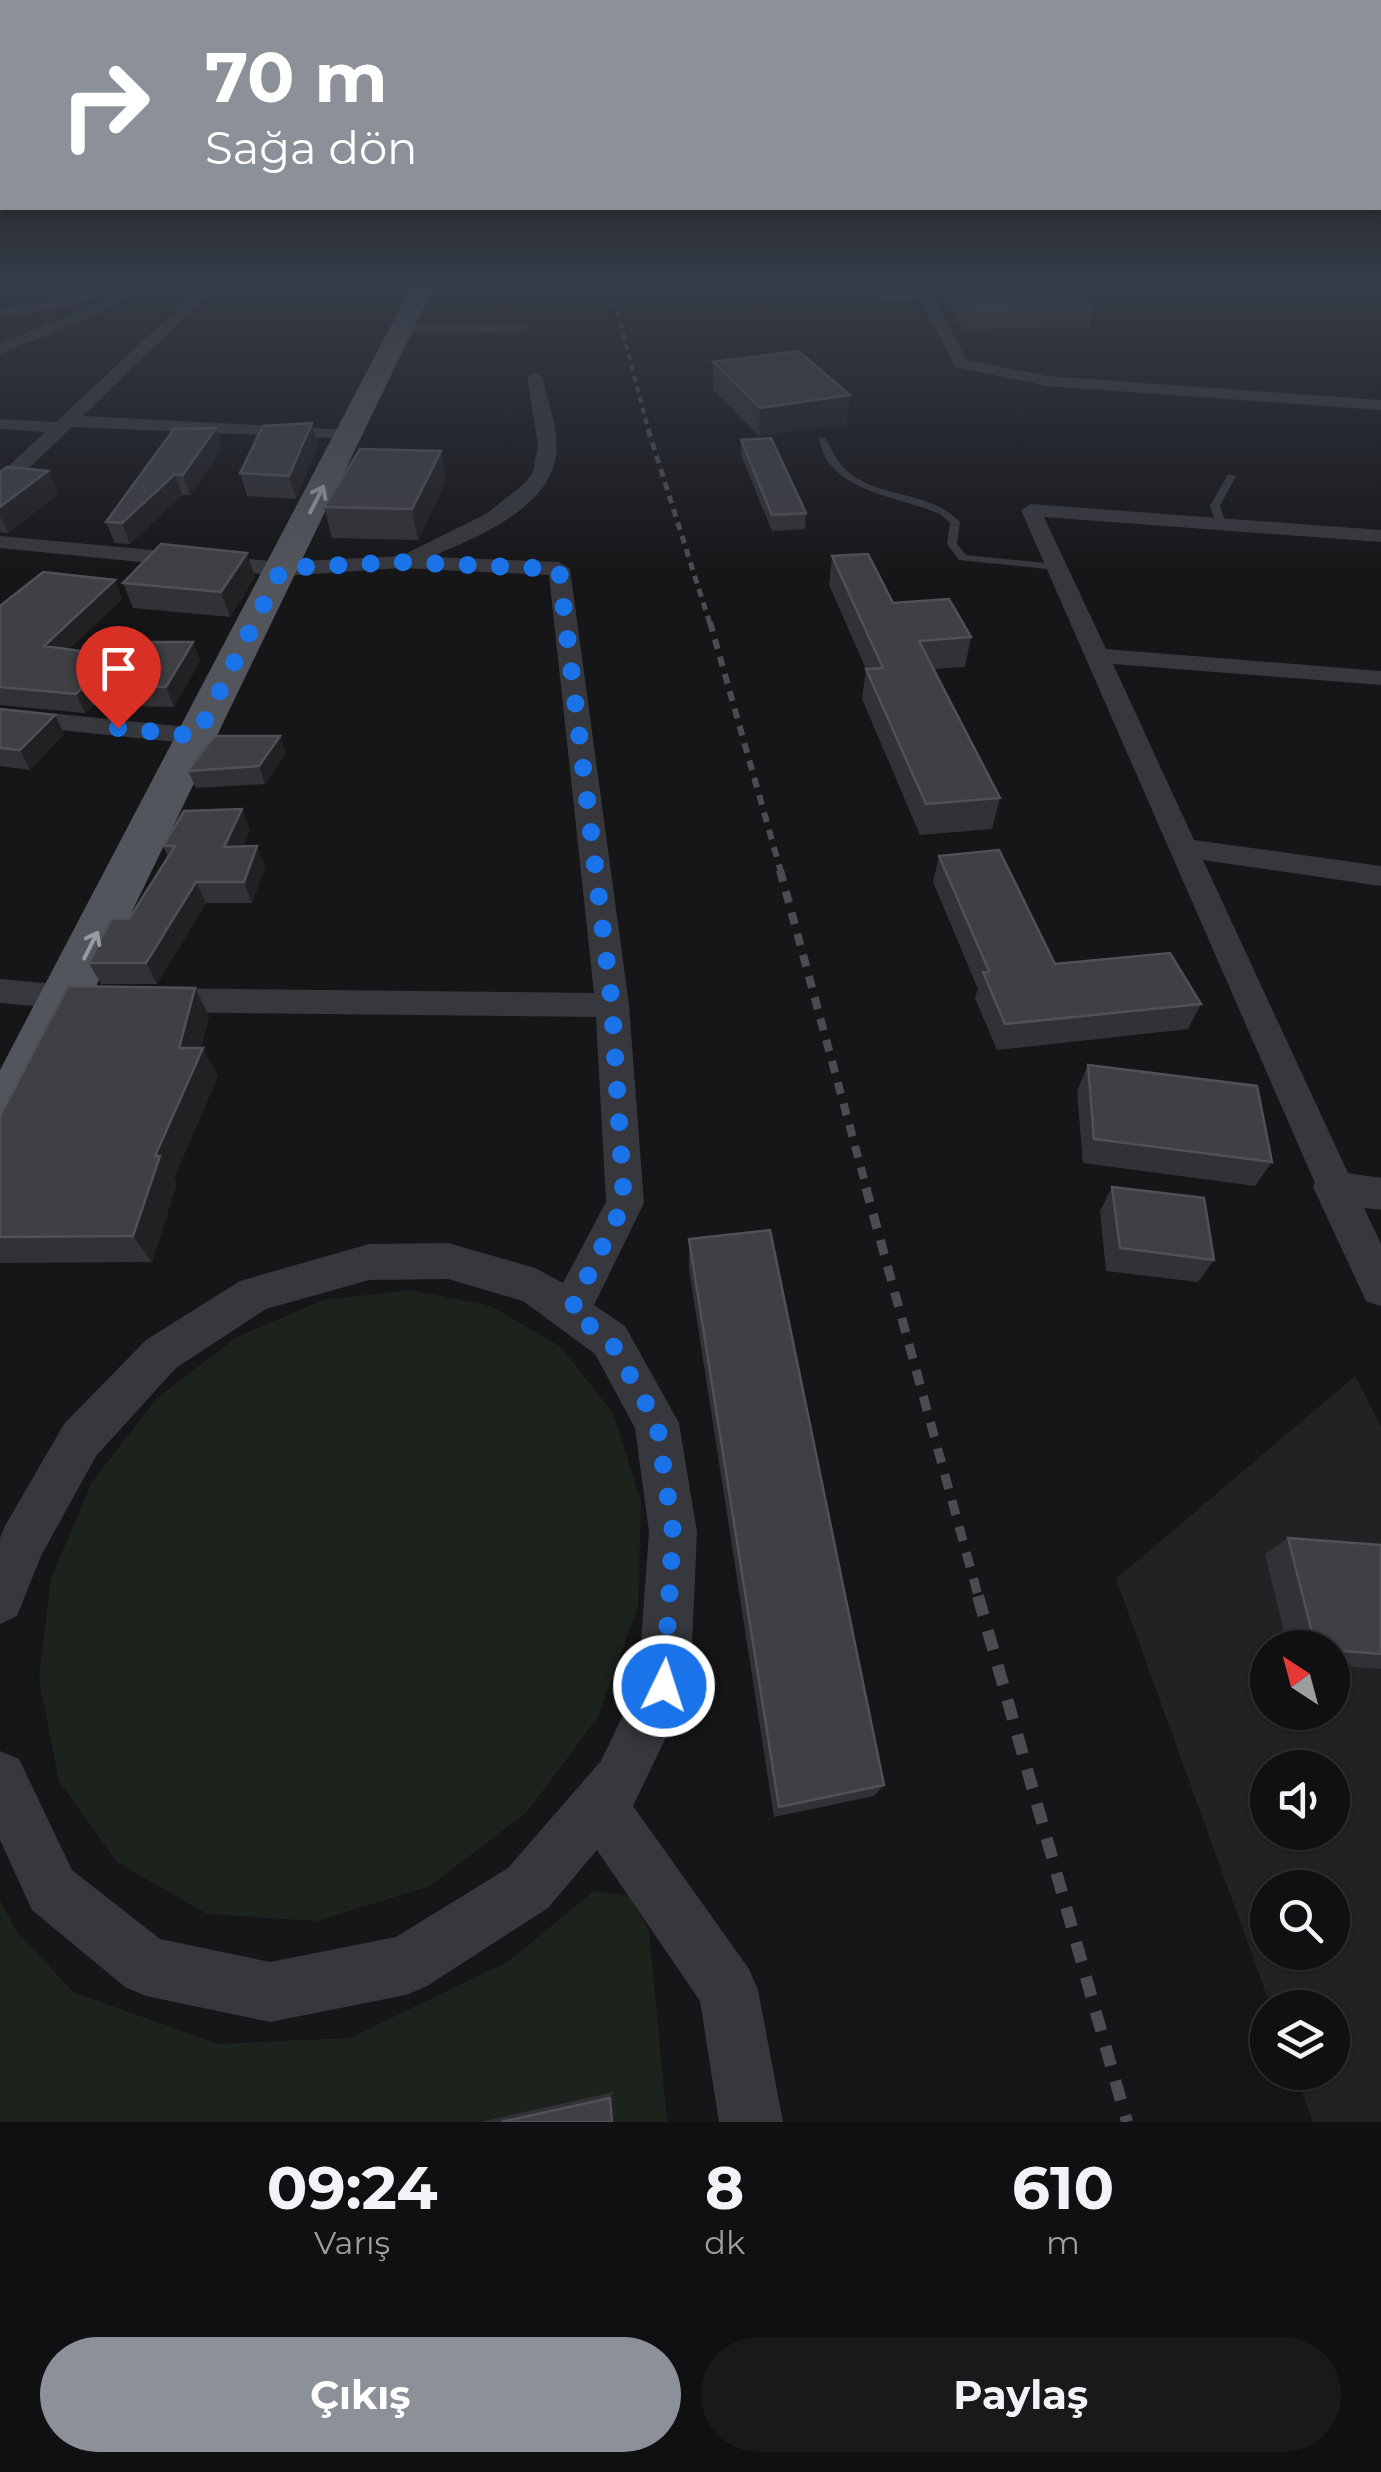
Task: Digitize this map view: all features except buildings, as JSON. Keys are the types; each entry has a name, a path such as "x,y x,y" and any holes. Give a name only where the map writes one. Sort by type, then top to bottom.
{"main road":[{"path":"0,1126 377,379"}],"street":[{"path":"0,485 112,379"},
{"path":"400,562 464,535 537,488 548,456 535,379"},
{"path":"1038,379 1381,404"},
{"path":"0,424 350,434"},
{"path":"1381,536 1030,510 1381,1288"},
{"path":"0,542 282,568 400,562 559,569 612,1005 624,1203 570,1312"},
{"path":"1097,656 1381,678"},
{"path":"0,716 197,736"},
{"path":"1183,848 1381,876"},
{"path":"0,991 64,999 612,1005"},
{"path":"1332,1186 1381,1194"},
{"path":"0,1598 22,1543 80,1440 162,1354 255,1294 369,1262 448,1261 536,1286 610,1340 657,1423 673,1532 664,1686 620,1780 528,1888 406,1965 270,1992 146,1966 52,1890 0,1778"},
{"path":"598,1805 728,1990 751,2122"}],"lane":[{"path":"822,440 830,462 844,476 944,512 955,522 952,544 968,560 1056,568"},
{"path":"1221,524 1215,506 1230,476"}],"shaded area":[{"path":"410,1290 491,1306 561,1347 613,1413 641,1501 638,1606 598,1717 527,1812 430,1886 317,1921 207,1914 117,1862 59,1781 39,1680 51,1578 92,1482 157,1398 237,1337 323,1300"},
{"path":"1355,1376 1381,1427 1381,2122 1313,2122 1301,2090 1350,2090 1350,1990 1265,1990 1258,1970 1350,1970 1350,1870 1250,1870 1250,1949 1116,1579"},
{"path":"594,1891 629,1896 649,1931 667,2122 0,2122 0,1900 15,1929 73,1992 218,2044 350,2038 509,1961"}],"railway":[{"path":"635,379 649,432"},
{"path":"648,429 710,624"},
{"path":"710,622 781,872"},
{"path":"780,870 867,1190"},
{"path":"866,1188 979,1599"},
{"path":"978,1596 1127,2122"}],"route":[{"path":"118,728 197,736 282,568 400,562 559,569 612,1005 624,1203 570,1312 610,1340 657,1423 673,1532 664,1686"}]}
